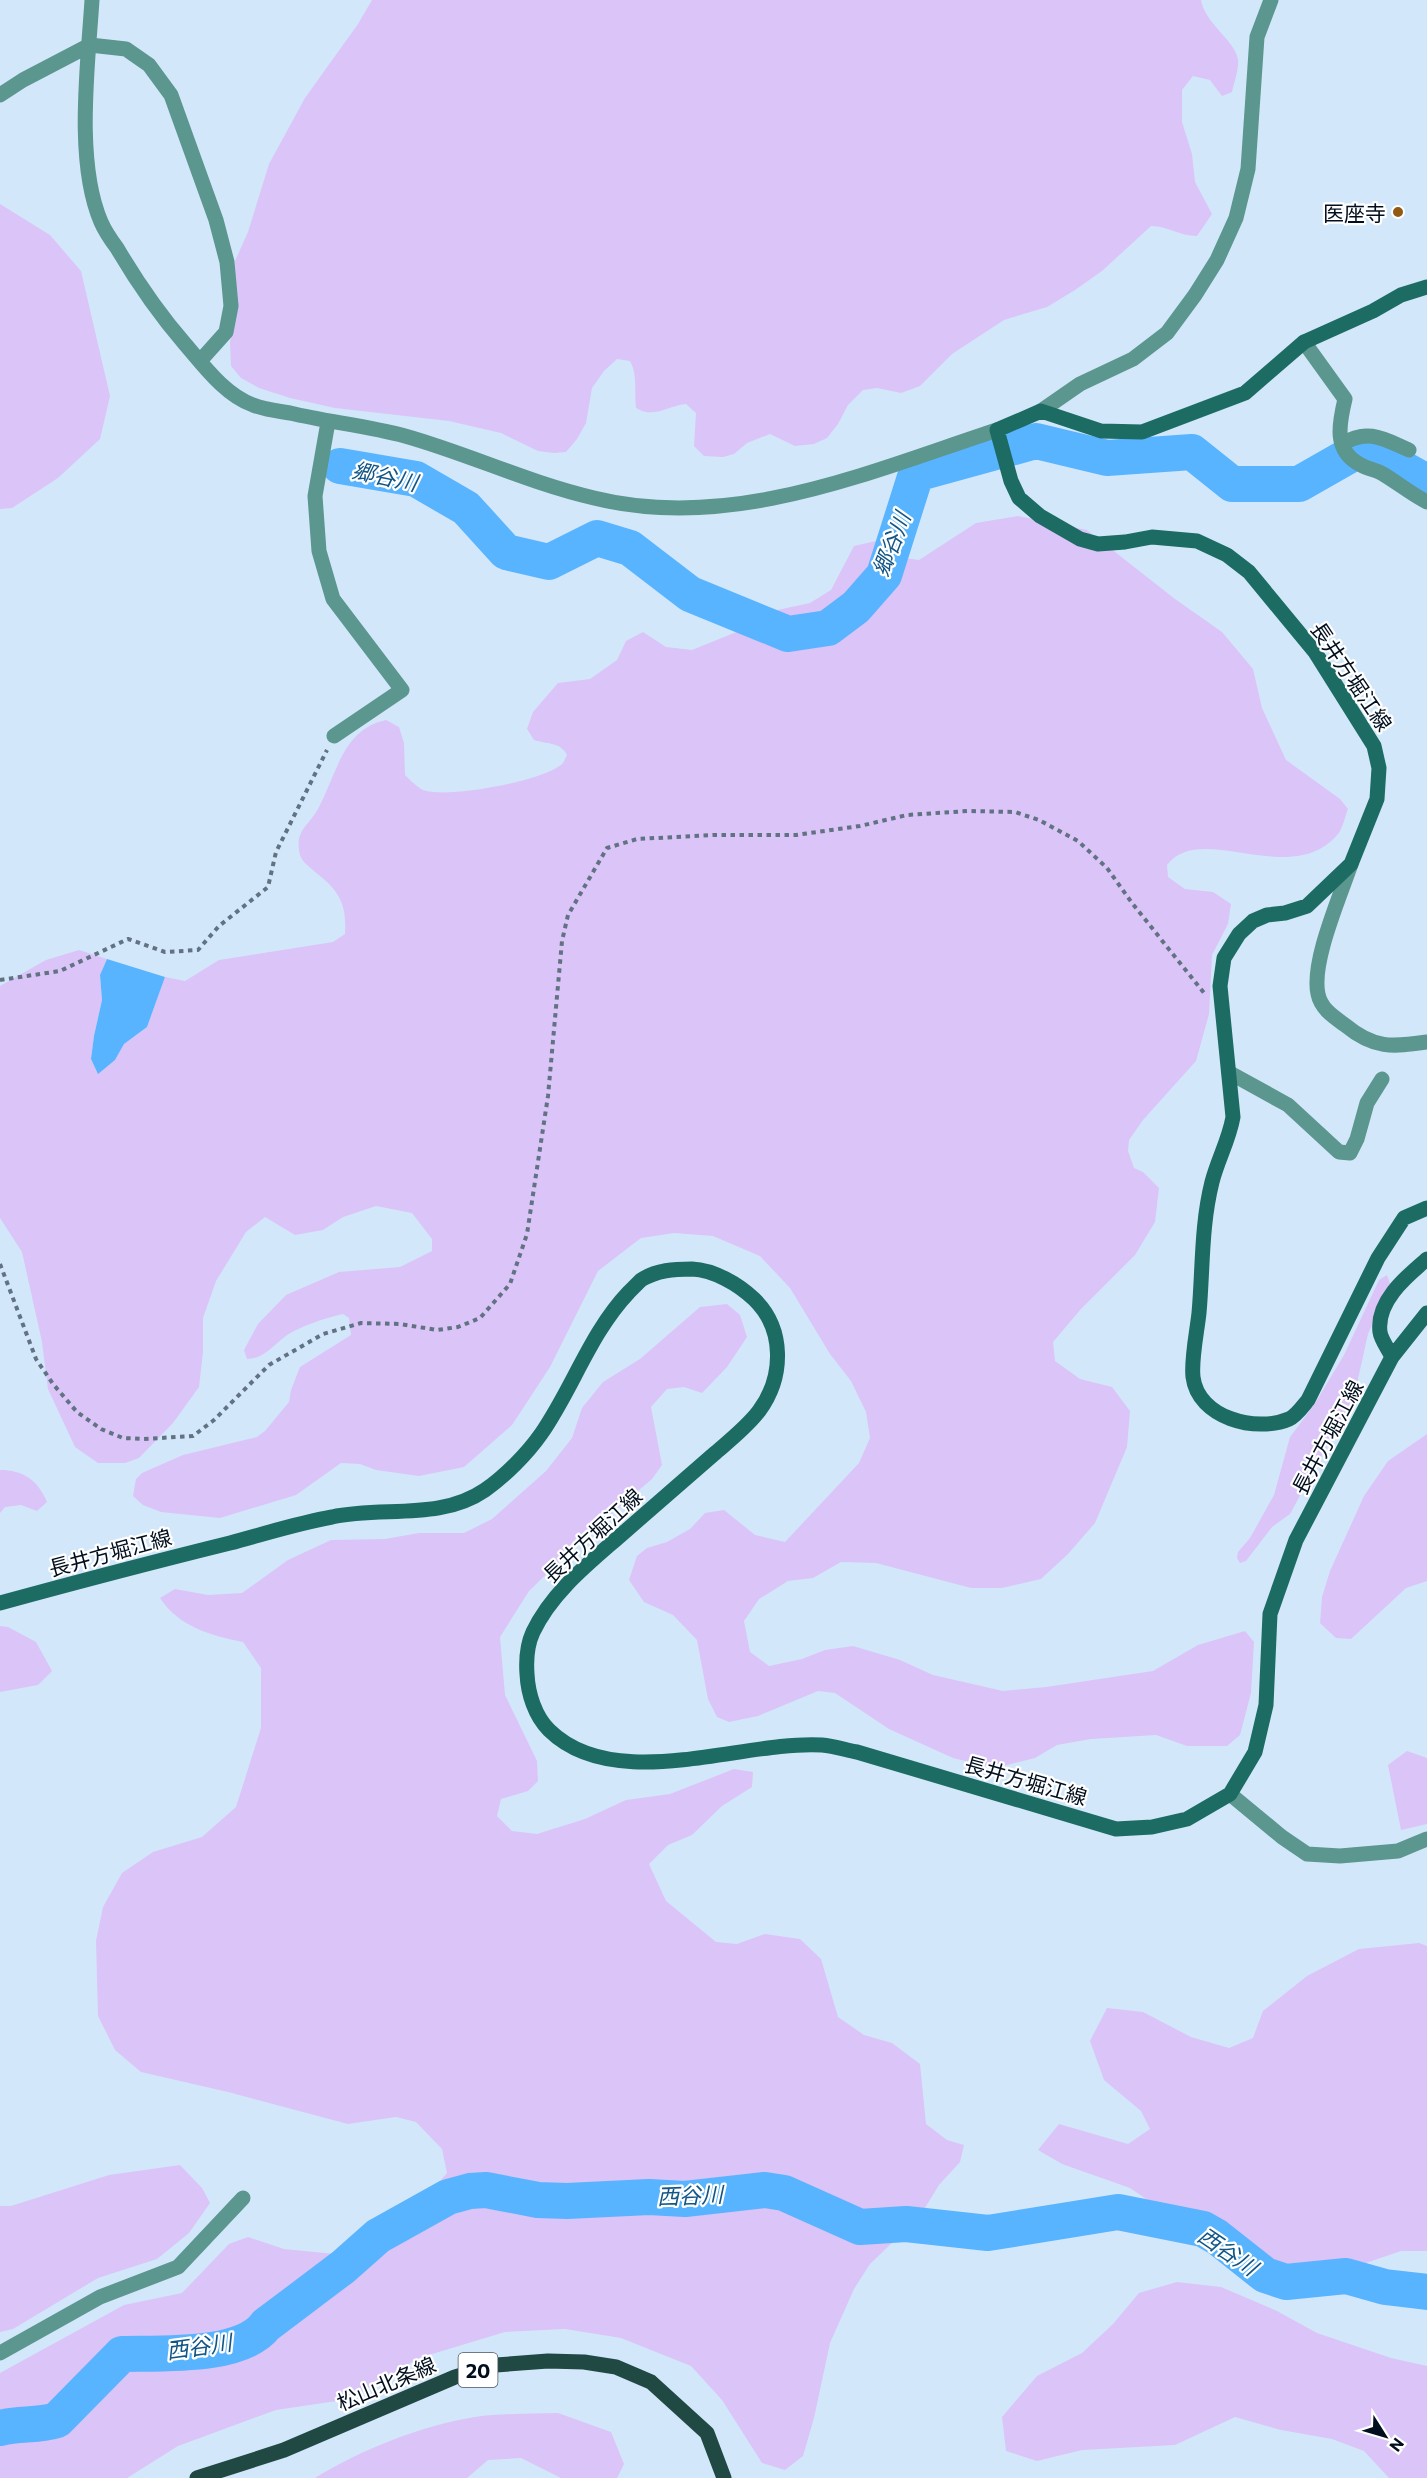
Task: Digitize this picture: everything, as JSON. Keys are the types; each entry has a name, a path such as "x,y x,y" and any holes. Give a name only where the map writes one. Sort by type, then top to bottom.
{"main road":[{"path":"999,435 1041,411 1101,431 1142,432 1245,393 1304,342 1373,311 1401,295 1427,287"},
{"name":"長井方堀江線","path":"999,435 1011,480 1019,498 1040,516 1080,539 1098,544 1152,537 1197,540 1227,555 1249,572 1315,652 1374,746 1379,768 1377,799 1351,864 1307,906 1285,913 1267,915 1252,921 1239,934 1224,958 1220,986 1233,1117 1230,1135 1213,1179 1203,1227 1202,1282 1193,1377 1200,1396 1215,1410 1249,1424 1271,1424 1291,1419 1308,1400 1383,1250 1404,1218 1427,1208"},
{"path":"1392,1357 1380,1333 1382,1314 1396,1287 1427,1259"},
{"name":"長井方堀江線","path":"0,1603 336,1516 428,1510 460,1504 487,1489 540,1435 593,1341 616,1306 641,1280 669,1268 704,1270 729,1281 752,1298 769,1316 777,1336 777,1362 772,1386 758,1412 731,1439 585,1567 550,1603 532,1634 526,1660 528,1685 536,1712 550,1731 582,1752 613,1760 670,1762 792,1746 824,1745 857,1752 1116,1829 1152,1827 1187,1819 1230,1794 1255,1752 1266,1705 1270,1614 1296,1540 1392,1357 1427,1313"},
{"name":"松山北条線","path":"197,2478 284,2450 455,2377 496,2365 548,2361 584,2362 616,2367 651,2382 707,2433 724,2478"}],"street":[{"path":"92,0 86,105 88,165 92,194 101,222 128,268 166,322 225,388 252,405 405,436 547,485 596,499 644,506 696,508 748,504 837,483 999,435"},
{"path":"1041,411 1080,384 1132,358 1167,333 1217,260 1236,219 1248,169 1257,37 1271,0"},
{"path":"0,95 23,80 90,45 126,49 149,65 171,95 212,209 227,262 231,306 226,332 200,361"},
{"path":"1304,342 1345,399 1339,422 1339,437 1344,450 1359,464 1382,473 1427,502"},
{"path":"328,422 315,496 319,551 333,599 402,690 334,735"},
{"path":"1342,444 1362,435 1380,437 1409,450"},
{"path":"1351,864 1320,958 1318,994 1325,1009 1358,1036 1392,1047 1427,1042"},
{"path":"1230,1073 1288,1105 1339,1152 1350,1153 1358,1139 1367,1103 1382,1078"},
{"path":"1230,1794 1282,1837 1307,1854 1340,1856 1398,1851 1427,1839"},
{"path":"0,2353 100,2297 178,2267 243,2198"}],"path":[{"path":"0,980 60,970 128,939 165,952 198,950 219,926 268,887 276,852 334,735"},
{"path":"0,1264 36,1359 53,1384 77,1412 101,1429 123,1438 193,1436 214,1420 269,1365 323,1334 361,1323 400,1324 437,1330 458,1327 480,1317 510,1284 527,1234 548,1096 562,941 568,915 607,848 637,839 714,835 796,835 860,826 907,815 968,811 1015,812 1039,820 1078,841 1107,868 1223,1017"}],"shaded area":[{"path":"372,0 1201,0 1208,17 1232,46 1238,64 1232,92 1222,96 1210,80 1193,76 1182,90 1182,122 1192,154 1195,182 1212,214 1197,236 1151,226 1102,271 1075,290 1047,307 1004,320 952,354 920,386 901,393 877,388 863,390 848,405 827,438 814,444 795,446 770,434 747,443 734,454 723,457 704,456 694,446 696,413 686,404 655,412 636,408 635,378 632,366 630,361 617,359 604,371 592,388 586,423 577,439 566,452 554,453 538,451 501,433 449,421 335,408 290,398 259,388 241,378 231,366 230,342 236,308 235,261 248,232 269,164 305,98 358,24"},
{"path":"0,204 50,235 81,271 110,396 100,439 58,478 12,508 0,509"},
{"path":"1018,516 1087,530 1175,599 1222,632 1253,669 1262,708 1286,760 1340,799 1348,809 1338,834 1319,850 1296,856 1272,857 1201,849 1182,853 1167,865 1168,877 1185,889 1213,892 1231,904 1228,924 1212,955 1209,1014 1196,1061 1143,1120 1129,1140 1128,1151 1134,1168 1143,1172 1159,1188 1155,1222 1135,1255 1081,1309 1053,1342 1055,1361 1080,1379 1112,1387 1130,1411 1127,1447 1095,1523 1068,1554 1041,1579 1002,1588 971,1588 876,1563 841,1562 813,1578 788,1581 759,1599 744,1621 750,1652 769,1666 802,1659 825,1650 853,1646 900,1660 933,1675 1003,1691 1153,1671 1198,1645 1245,1631 1254,1642 1251,1693 1240,1735 1227,1746 1187,1746 1156,1735 1091,1739 1057,1745 1035,1758 995,1768 953,1758 889,1729 835,1693 818,1691 758,1716 729,1722 717,1717 708,1699 697,1640 673,1615 644,1602 629,1580 637,1556 647,1548 667,1542 690,1529 705,1513 724,1510 755,1535 785,1542 859,1463 870,1438 866,1412 851,1381 830,1354 790,1288 760,1256 713,1236 674,1233 641,1238 598,1271 550,1367 512,1425 464,1467 419,1476 376,1470 360,1464 341,1463 296,1495 220,1518 161,1512 143,1505 133,1496 136,1479 142,1473 183,1455 257,1437 265,1431 289,1402 300,1367 351,1335 349,1318 343,1314 300,1328 288,1334 260,1356 247,1359 244,1350 258,1324 286,1295 339,1272 400,1267 432,1251 432,1239 412,1213 376,1206 343,1217 323,1230 295,1235 265,1217 246,1232 216,1281 203,1318 203,1352 199,1387 173,1423 139,1458 125,1463 98,1463 75,1447 48,1389 42,1342 22,1252 0,1218 0,986 46,960 79,950 107,959 100,975 102,1000 91,1059 98,1073 115,1060 124,1044 147,1027 165,977 185,981 219,960 333,942 345,934 345,914 340,898 330,885 302,860 299,839 319,807 343,754 360,733 372,725 386,720 399,727 404,743 405,775 423,790 452,792 473,790 537,776 563,763 567,755 557,746 534,740 527,729 533,712 558,683 590,679 617,660 626,641 643,632 666,647 692,650 739,631 768,612 810,603 831,590 854,546 876,541 905,558 919,560 976,523"},
{"path":"1387,1275 1390,1284 1368,1334 1354,1397 1290,1514 1272,1527 1246,1561 1240,1563 1237,1558 1238,1552 1250,1538 1274,1495 1290,1437 1314,1405 1344,1355 1379,1280"},
{"path":"727,1304 740,1315 747,1337 727,1367 702,1393 684,1387 667,1389 651,1407 662,1465 652,1479 592,1530 529,1591 500,1637 505,1695 537,1761 538,1781 528,1791 501,1799 497,1816 512,1831 537,1834 585,1819 626,1800 670,1794 734,1769 753,1772 752,1787 722,1806 692,1835 668,1845 649,1864 666,1901 716,1942 737,1944 765,1934 800,1939 821,1959 838,2017 864,2035 892,2043 920,2064 926,2124 947,2140 964,2145 960,2162 939,2185 920,2216 870,2264 854,2289 830,2343 814,2418 803,2456 785,2470 762,2463 722,2400 691,2366 621,2338 565,2329 505,2332 419,2358 350,2399 276,2410 178,2446 127,2478 0,2478 0,2373 124,2305 182,2293 229,2244 248,2237 284,2249 335,2254 421,2203 447,2173 442,2149 416,2122 396,2117 348,2124 141,2072 115,2050 98,2016 96,1941 103,1907 122,1873 153,1852 202,1837 236,1807 261,1728 261,1668 243,1642 207,1633 186,1623 167,1608 160,1598 175,1589 208,1595 242,1593 288,1560 331,1540 385,1539 419,1533 464,1533 492,1519 546,1471 572,1438 582,1408 603,1382 640,1359 700,1307"},
{"path":"1427,1434 1427,1581 1406,1588 1351,1639 1336,1638 1320,1623 1322,1597 1330,1571 1364,1496 1388,1461"},
{"path":"0,1470 16,1472 29,1478 39,1488 47,1502 37,1511 21,1505 5,1507 0,1513"},
{"path":"0,1626 8,1627 36,1642 52,1671 38,1685 0,1692"},
{"path":"1407,1751 1427,1758 1427,1824 1401,1830 1388,1765"},
{"path":"1419,1943 1427,1946 1427,2251 1401,2251 1357,2266 1307,2269 1249,2256 1183,2224 1130,2188 1062,2164 1038,2150 1059,2124 1128,2144 1150,2129 1141,2111 1104,2080 1090,2041 1107,2008 1143,2012 1191,2037 1229,2048 1253,2038 1263,2011 1307,1976 1359,1949"},
{"path":"180,2165 202,2188 210,2203 189,2233 157,2259 98,2278 13,2329 0,2332 0,2206 11,2206 109,2175"},
{"path":"1177,2282 1221,2287 1277,2311 1317,2333 1391,2358 1427,2366 1427,2478 1389,2478 1364,2451 1332,2439 1281,2430 1235,2417 1175,2445 1082,2450 1037,2461 1006,2451 1002,2417 1037,2376 1082,2353 1113,2324 1139,2293"},
{"path":"558,2413 611,2432 624,2464 617,2478 561,2478 521,2458 488,2460 467,2478 315,2478 392,2440 434,2426 485,2416"}],"water":[{"path":"107,959 165,977 147,1027 124,1044 115,1060 98,1074 91,1059 102,1000 100,975"}],"waterway":[{"name":"郷谷川","path":"340,466 416,479 466,508 506,552 549,562 597,538 630,548 690,594 788,634 828,628 856,607 884,575 916,474 1036,441 1107,458 1192,452 1232,484 1299,484 1364,447 1427,482"},
{"name":"西谷川","path":"0,2428 57,2420 122,2354 200,2352 239,2343 255,2336 266,2325 343,2267 378,2236 448,2197 470,2191 486,2190 538,2200 567,2201 649,2197 685,2199 765,2190 784,2193 860,2227 906,2224 988,2233 1118,2212 1203,2229 1217,2237 1265,2275 1286,2282 1346,2276 1385,2287 1427,2292"}],"place":[{"name":"医座寺","path":"1398,212"}]}
